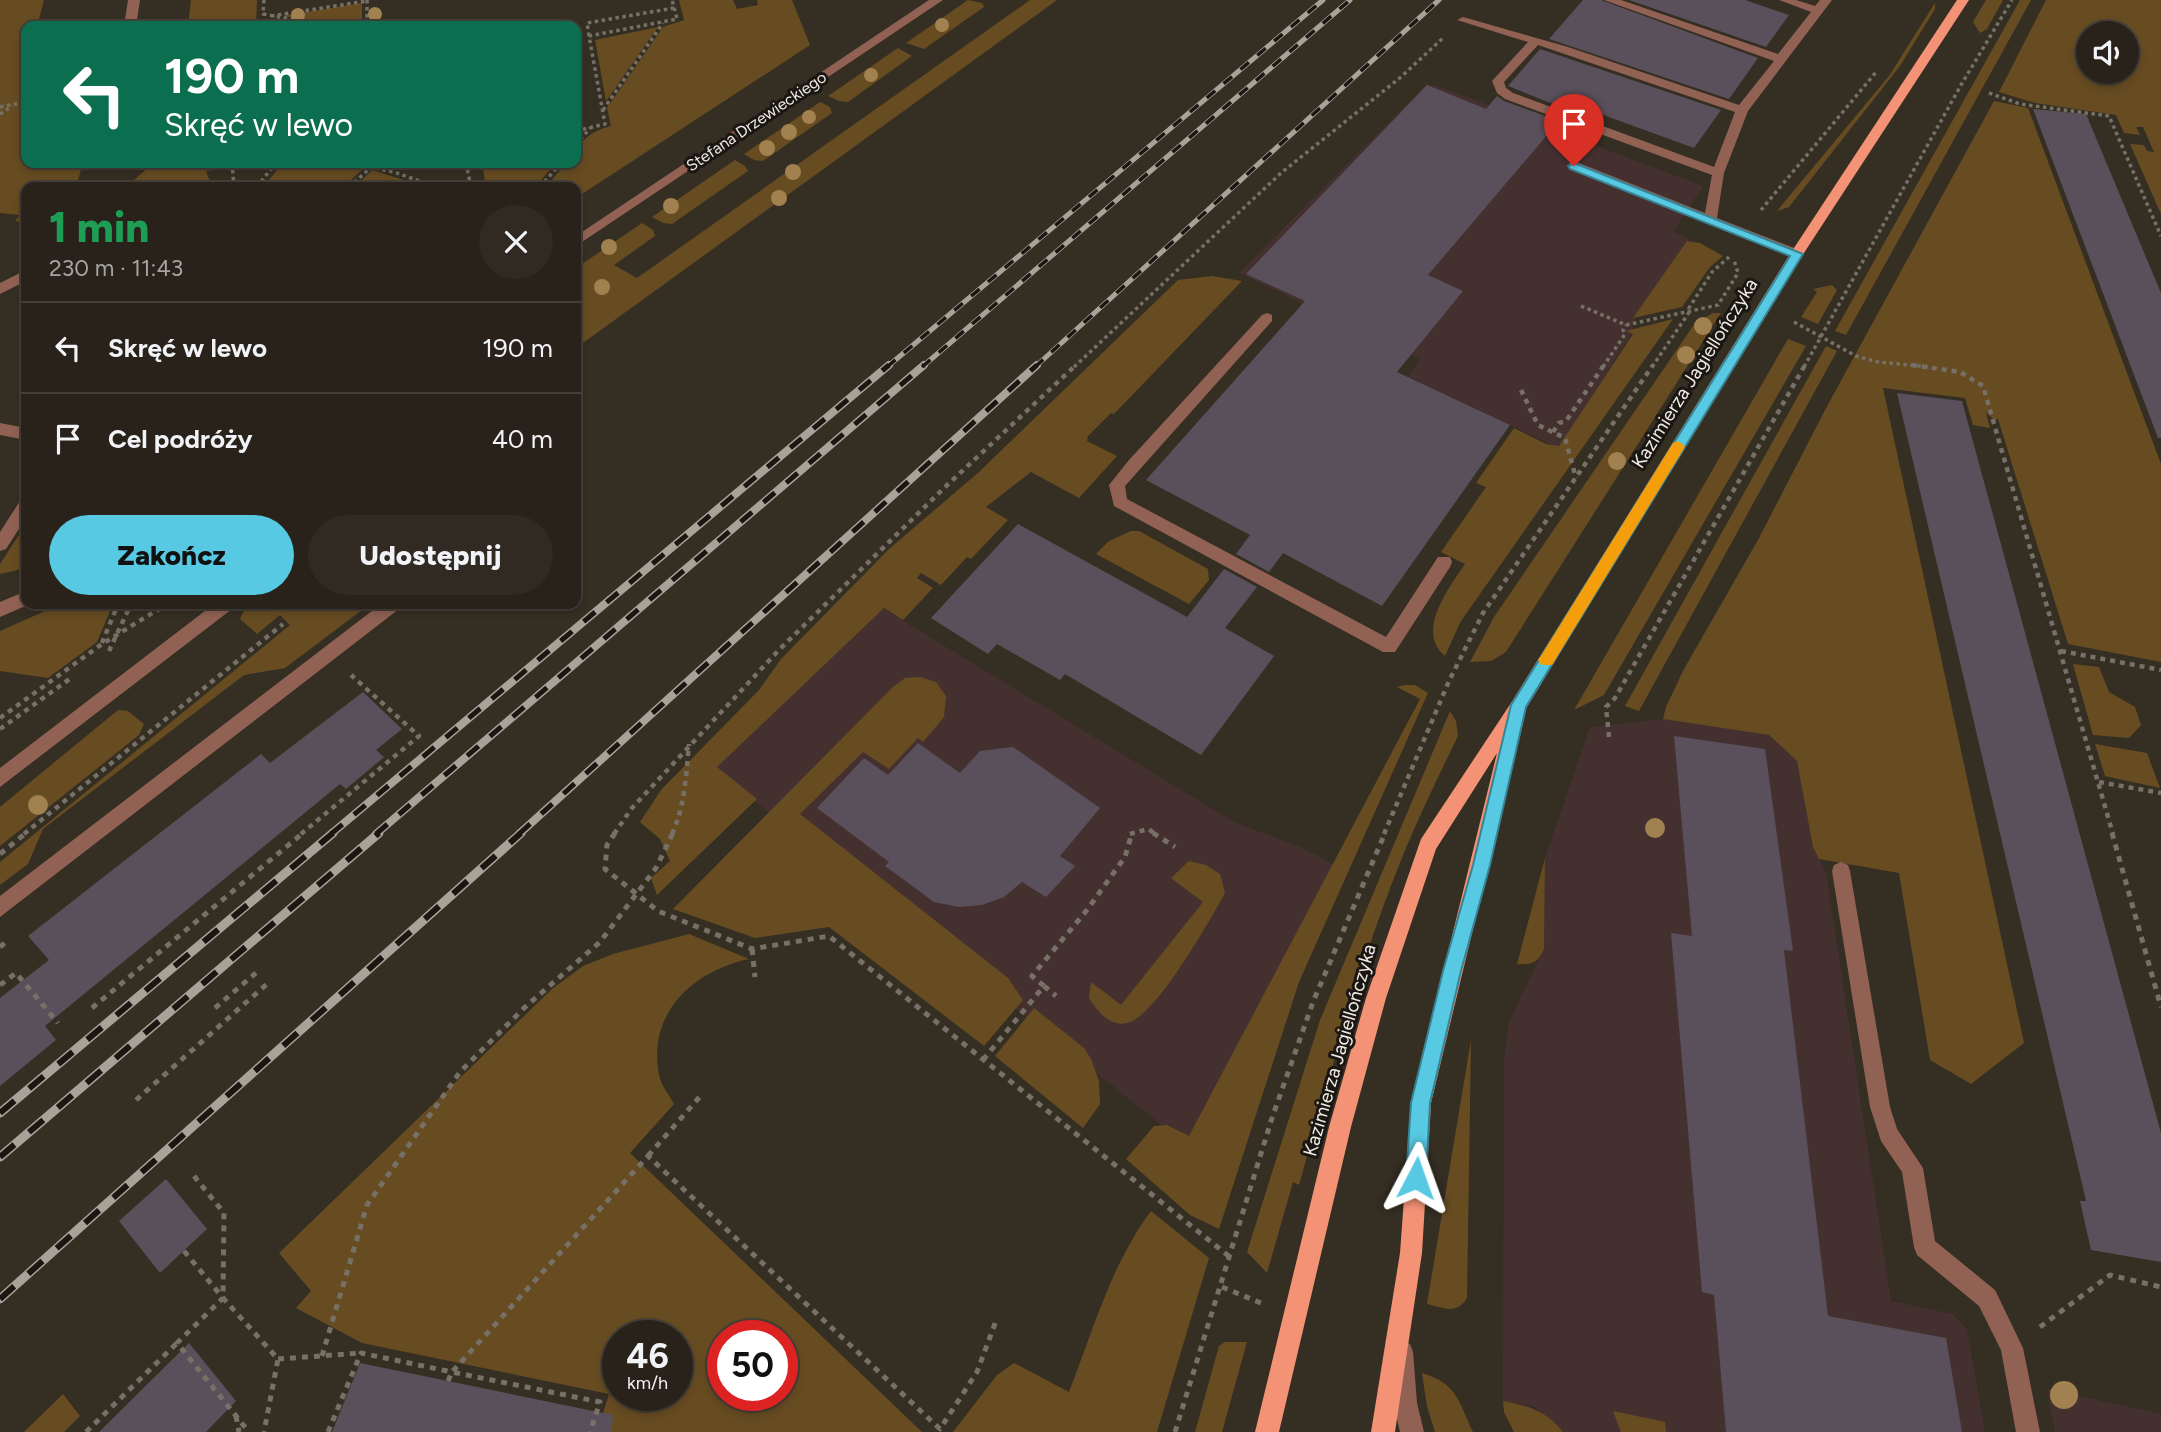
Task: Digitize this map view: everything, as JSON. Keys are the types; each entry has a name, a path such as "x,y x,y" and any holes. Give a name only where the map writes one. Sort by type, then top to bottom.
{"main road":[{"name":"Kazimierza Jagiellończyka","path":"1268,1432 1340,1127 1389,960 1428,845 1518,705 1797,254 1963,0"},
{"name":"Kazimierza Jagiellończyka","path":"1383,1432 1411,1253 1420,1103 1481,865 1518,705"}],"street":[{"path":"131,21 134,0"},
{"name":"Stefana Drzewieckiego","path":"581,239 937,0"},
{"path":"1610,0 1780,59"},
{"path":"1785,0 1818,11"},
{"path":"1710,220 1718,173 1742,110 1826,0"},
{"path":"1463,20 1564,49 1742,110"},
{"path":"1535,42 1498,81 1501,90 1509,96 1718,173"},
{"path":"1574,166 1797,254"},
{"path":"0,289 21,278"},
{"path":"1267,318 1117,485 1121,502 1389,647 1444,562"},
{"path":"0,429 21,433"},
{"path":"0,545 21,513"},
{"path":"0,610 21,600"},
{"path":"0,779 219,609"},
{"path":"0,908 387,609"},
{"path":"1841,872 1880,1107 1888,1134 1912,1168 1925,1247 1987,1298 2012,1348 2028,1432"},
{"path":"1401,1327 1405,1403 1412,1432"}],"path":[{"path":"264,0 263,14 300,21"},
{"path":"271,16 367,0 367,21"},
{"path":"589,36 677,19 672,0"},
{"path":"1609,737 1606,707 1615,698 1961,85 2012,0"},
{"path":"581,130 605,124 587,23 674,8"},
{"path":"1230,1257 829,936 752,949 657,911 605,869 607,845 632,808 689,744 867,562 1281,173 1401,76 1463,20"},
{"path":"603,110 664,22"},
{"path":"1743,234 1882,65"},
{"path":"1989,93 2020,104 2109,116 2161,236"},
{"path":"0,107 21,103"},
{"path":"0,114 15,104"},
{"path":"581,139 590,128"},
{"path":"261,182 272,168"},
{"path":"355,182 371,168"},
{"path":"375,168 420,182"},
{"path":"544,182 557,168"},
{"path":"1581,306 1626,325 1718,305 1738,273 1732,254 1723,248"},
{"path":"1175,1432 1222,1287 1272,1118 1313,1002 1448,681 1483,613 1690,311 1689,308 1712,272 1732,254"},
{"path":"1726,293 1735,298"},
{"path":"1794,321 1820,339 1865,359 1956,371 1978,379 1983,386 2099,782 2161,1007"},
{"path":"1553,432 1559,423 1566,421 1625,334 1623,330 1626,325"},
{"path":"1521,390 1538,425 1565,438 1576,478"},
{"path":"102,644 116,609"},
{"path":"100,657 111,649 129,609"},
{"path":"0,718 102,644 159,609"},
{"path":"0,854 283,624"},
{"path":"2061,651 2161,670"},
{"path":"92,1008 419,736 348,673"},
{"path":"0,729 78,674"},
{"path":"322,1356 367,1205 460,1072 524,1008 600,942 656,867 678,821 685,790 689,744"},
{"path":"2099,782 2161,793"},
{"path":"1056,996 1032,976 1087,910 1125,857 1130,833 1149,829 1175,847"},
{"path":"752,949 755,978"},
{"path":"215,1008 257,972"},
{"path":"0,985 16,973 58,1023"},
{"path":"136,1100 268,983"},
{"path":"983,1060 1044,986"},
{"path":"448,1381 452,1372 703,1093"},
{"path":"648,1156 940,1429 977,1372 996,1321"},
{"path":"86,1432 223,1298 224,1213 194,1176"},
{"path":"184,1251 278,1359"},
{"path":"2012,1348 2110,1275 2161,1287"},
{"path":"1222,1287 1262,1304"},
{"path":"177,1343 249,1432"},
{"path":"328,1432 361,1353"},
{"path":"278,1359 361,1353 600,1402 590,1432"},
{"path":"264,1432 278,1359"},
{"path":"236,1415 239,1432"}],"shaded area":[{"path":"0,0 44,0 38,21 21,21 21,168 82,168 77,182 21,182 21,222 15,221 20,215 0,213"},
{"path":"191,0 257,0 256,21 189,21"},
{"path":"679,0 733,0 737,9 758,5 757,0 792,0 810,45 581,195 581,182 550,182 562,168 581,168 582,143 586,138 611,126 607,108 663,27 684,20"},
{"path":"968,0 982,3 984,7 924,49 906,43"},
{"path":"1030,0 1057,0 581,344 581,265 642,223 653,230 655,236 614,265 637,278"},
{"path":"1986,0 2003,0 1987,29 1980,33 1973,22"},
{"path":"2020,0 2031,0 1846,335 1835,331"},
{"path":"2046,0 2161,0 2161,214 2130,144 2144,145 2147,151 2154,152 2143,127 2136,127 2140,135 2124,133 2116,115 2035,103 1999,92"},
{"path":"362,3 362,21 312,21 282,16"},
{"path":"1935,3 1935,9 1900,66 1789,207 1777,211 1889,76"},
{"path":"658,27 606,101 595,40"},
{"path":"898,48 912,56 848,102 828,96"},
{"path":"1426,85 1438,86 1703,186 1673,232 1690,239 1635,317 1632,333 1559,448 1408,377 1420,359 1239,273"},
{"path":"1994,101 2028,108 2161,464 2161,662 2068,644 1998,419 1994,420 1986,412 1990,428 1973,425 1965,398 1883,388 2024,1043 1971,1084 1930,1060 1899,873 1819,859 1813,847 1797,761 1769,735 1663,719 1684,669 1759,538 1825,410"},
{"path":"820,102 830,107 832,113 763,161 754,160 744,154"},
{"path":"735,160 748,171 672,224 652,217"},
{"path":"148,168 226,168 206,171 210,182 132,182"},
{"path":"364,168 349,182 268,181 278,169"},
{"path":"483,168 552,168 539,182 485,182"},
{"path":"372,170 410,182 360,182"},
{"path":"1687,241 1700,243 1723,256 1710,267 1682,307 1633,318"},
{"path":"1212,276 1242,281 1114,414 1111,413 1088,436 1087,441 1117,456 1079,498 1031,472 986,507 1008,520 971,559 967,557 941,585 921,573 917,578 933,588 903,620 884,608 717,767 757,799 657,895 651,878 670,861 660,839 640,822 661,790 759,690 781,659 889,549 979,472 1178,280"},
{"path":"1832,285 1837,290 1818,324 1801,317 1817,292 1813,289"},
{"path":"1713,313 1721,313 1506,652 1491,661 1470,662 1494,617 1695,323"},
{"path":"1673,319 1461,621 1445,656 1433,635 1434,623 1444,597 1465,564 1441,552 1486,487 1476,483 1514,428 1546,444 1559,446 1633,334 1626,331"},
{"path":"1788,339 1806,346 1604,695 1574,710"},
{"path":"1826,346 1837,351 1639,711 1625,706"},
{"path":"1131,531 1139,531 1208,569 1209,580 1189,604 1096,554 1109,541"},
{"path":"21,532 21,569 0,574 0,564"},
{"path":"882,608 1234,822 1303,848 1336,866 1188,1146 713,768"},
{"path":"50,609 111,609 97,642 48,678 0,671 0,631"},
{"path":"247,609 363,609 285,668 244,675 43,829 28,864 0,885 0,862 290,625 280,615 257,634 240,619"},
{"path":"2073,664 2099,667 2109,692 2135,707 2141,725 2129,738 2093,735"},
{"path":"920,677 936,682 946,696 944,717 923,742 918,738 889,769 863,752 800,814 1008,978 1023,1000 984,1046 829,927 755,938 673,909 893,687 905,678"},
{"path":"1415,685 1428,693 1299,982 1219,1229 1190,1215 1126,1159 1154,1126 1167,1125 1189,1136 1420,699 1397,687"},
{"path":"118,710 128,711 144,724 139,735 0,846 0,807"},
{"path":"1450,711 1456,721 1458,736 1406,848 1375,930 1299,1185 1293,1182 1267,1273 1247,1252 1320,1020"},
{"path":"1663,719 1769,735 1797,761 1813,847 1826,872 1891,1301 1953,1314 1967,1329 1985,1432 1563,1432 1535,1407 1503,1401 1504,1061 1509,1022 1544,949 1545,858 1590,727"},
{"path":"2095,744 2147,753 2160,788 2105,776"},
{"path":"1545,858 1544,949 1534,962 1517,964"},
{"path":"1189,861 1206,865 1220,874 1225,893 1181,966 1152,1004 1139,1017 1127,1023 1115,1023 1100,1013 1089,998 1091,982 1121,1005 1203,902 1171,878"},
{"path":"689,934 749,959 710,973 678,998 667,1014 660,1032 657,1053 660,1079 674,1104 630,1153 922,1432 597,1432 604,1411 693,1411 693,1320 602,1320 602,1393 362,1343 296,1308 311,1291 279,1253 552,989 583,966 613,954"},
{"path":"1034,1008 1084,1048 1091,1059 1099,1081 1100,1104 1083,1128 995,1056"},
{"path":"1471,1040 1467,1298 1459,1307 1450,1309 1427,1304"},
{"path":"1151,1211 1209,1258 1157,1432 953,1432 997,1375 1014,1363 1069,1392 1114,1276"},
{"path":"1225,1342 1247,1342 1222,1432 1195,1432 1219,1346"},
{"path":"1422,1373 1434,1377 1450,1388 1473,1432 1435,1432 1427,1407"},
{"path":"2047,1389 2161,1414 2161,1432 2055,1432"},
{"path":"63,1394 80,1416 64,1432 24,1432"},
{"path":"1503,1401 1536,1411 1550,1419 1563,1432 1514,1432 1504,1412"},
{"path":"1613,1411 1665,1422 1666,1432 1621,1432"}],"building":[{"path":"1583,0 1601,0 1758,58 1729,99 1549,39"},
{"path":"1629,0 1745,0 1789,15 1766,47"},
{"path":"1540,49 1721,110 1694,148 1573,104 1568,110 1508,86"},
{"path":"1427,85 1486,109 1497,96 1559,121 1428,275 1463,291 1397,372 1510,425 1382,606 1283,553 1269,572 1236,554 1250,535 1146,480 1305,301 1246,274"},
{"path":"2033,109 2086,114 2161,293 2161,438 2158,438"},
{"path":"1897,393 1962,401 2161,1133 2161,1262 2091,1250 2080,1201 2086,1201"},
{"path":"1018,524 1187,617 1224,569 1257,587 1225,628 1274,656 1201,755 1065,674 1060,680 997,644 988,654 931,618"},
{"path":"363,692 402,729 376,750 384,757 346,789 340,784 45,1026 56,1040 0,1086 0,998 49,960 28,936 261,754 270,763"},
{"path":"1674,736 1765,749 1793,951 1784,950 1828,1316 1946,1338 1962,1432 1726,1432 1714,1295 1702,1292 1671,933 1692,936"},
{"path":"918,743 960,773 980,751 1013,747 1100,808 1060,856 1075,866 1046,897 1022,882 1004,897 982,905 959,907 934,902 885,866 889,862 817,808 864,758 888,775"},
{"path":"166,1179 207,1229 160,1273 119,1221"},
{"path":"189,1343 236,1401 206,1432 99,1432"},
{"path":"360,1363 613,1415 611,1432 332,1432"}],"railway":[{"path":"887,367 1323,0"},
{"path":"922,367 1350,0"},
{"path":"1035,367 1439,0"},
{"path":"331,834 889,365"},
{"path":"376,834 924,365"},
{"path":"519,834 1037,365"},
{"path":"0,1113 333,833"},
{"path":"0,1157 379,833"},
{"path":"0,1299 521,833"}],"slow traffic":[{"path":"1546,660 1678,446"}],"route":[{"path":"1416,1178 1420,1103 1481,865 1518,705 1797,254 1574,166"}]}
